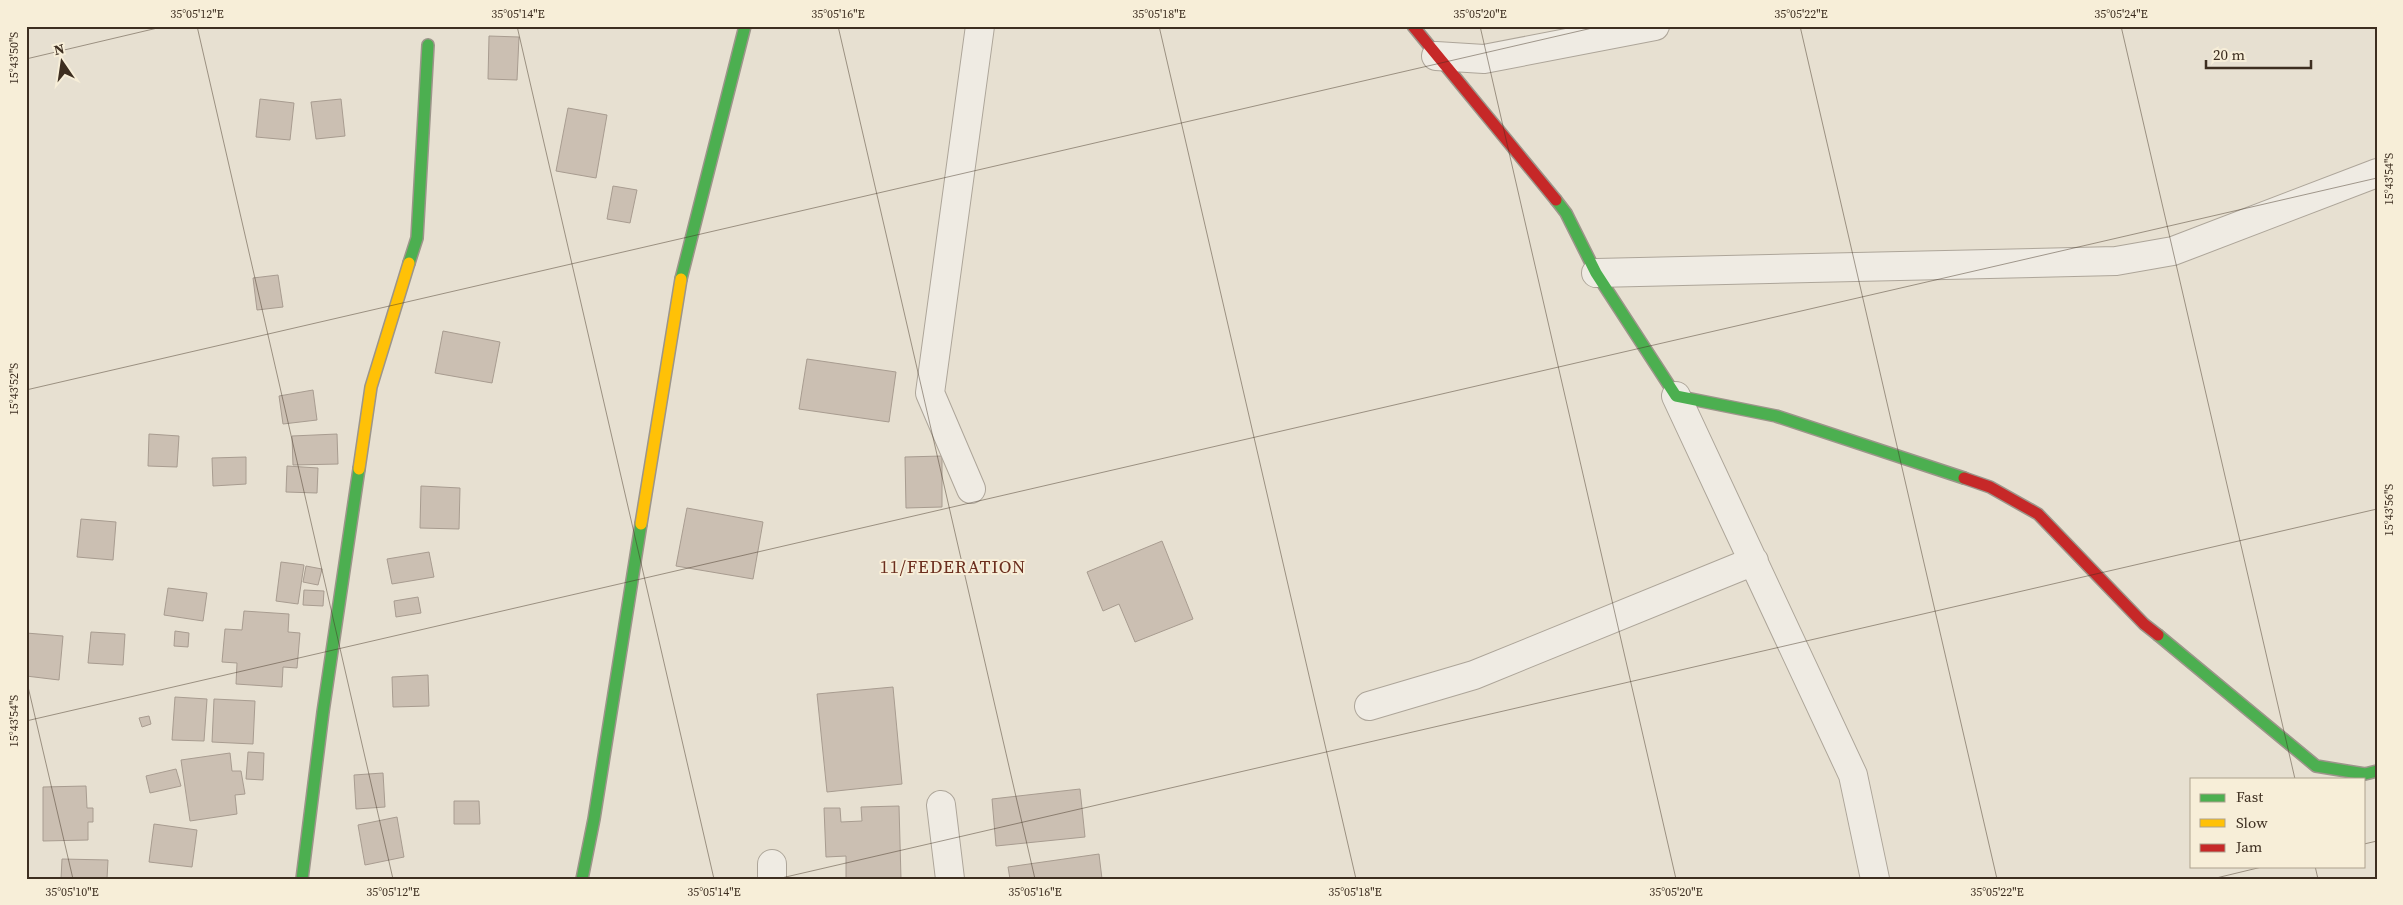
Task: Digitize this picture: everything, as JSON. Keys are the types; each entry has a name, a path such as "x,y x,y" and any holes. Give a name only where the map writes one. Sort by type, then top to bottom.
{"street":[{"path":"582,879 594,819 678,290 745,26"},
{"path":"971,489 930,393 980,26"},
{"path":"1413,26 1566,213 1596,273 1676,396 1853,774 1875,879"},
{"path":"1436,56 1484,59 1655,26"},
{"path":"302,879 323,712 371,387 417,238 428,45"},
{"path":"1596,273 2116,261 2173,250 2377,173"},
{"path":"1676,396 1776,416 1990,486 2038,514 2144,624 2316,766 2365,774 2377,771"},
{"path":"1369,706 1474,676 1754,561"},
{"path":"941,805 950,879"}],"building":[{"path":"489,36 519,37 517,80 488,79"},
{"path":"260,99 294,103 290,140 256,137"},
{"path":"341,99 345,136 316,139 311,102"},
{"path":"568,108 607,115 596,178 556,171"},
{"path":"613,186 637,190 630,223 607,219"},
{"path":"278,275 283,307 257,310 253,278"},
{"path":"443,331 500,342 492,383 435,373"},
{"path":"807,359 896,372 889,422 799,409"},
{"path":"313,390 317,420 283,424 279,396"},
{"path":"149,434 179,436 177,467 148,466"},
{"path":"337,434 338,464 293,465 292,436"},
{"path":"942,456 942,507 906,508 905,457"},
{"path":"246,457 246,484 213,486 212,458"},
{"path":"287,466 318,468 317,493 286,492"},
{"path":"421,486 460,488 459,529 420,528"},
{"path":"687,508 763,522 753,579 676,566"},
{"path":"81,519 116,522 113,560 77,557"},
{"path":"1162,541 1193,619 1135,642 1119,604 1103,611 1087,572"},
{"path":"429,552 434,577 392,584 387,559"},
{"path":"281,562 304,565 298,604 276,601"},
{"path":"306,566 322,569 318,585 303,582"},
{"path":"168,588 207,593 203,621 164,615"},
{"path":"304,590 324,591 323,606 303,605"},
{"path":"418,597 421,613 396,617 394,601"},
{"path":"244,611 289,614 288,632 300,633 297,668 283,667 282,687 236,684 237,663 222,662 225,629 242,630"},
{"path":"175,631 189,633 188,647 174,646"},
{"path":"91,632 125,634 123,665 88,663"},
{"path":"26,633 63,636 59,680 26,676"},
{"path":"428,675 429,706 393,707 392,677"},
{"path":"893,687 902,784 827,792 817,694"},
{"path":"175,697 207,699 204,741 172,740"},
{"path":"214,699 255,701 253,744 212,742"},
{"path":"149,716 151,724 142,727 139,718"},
{"path":"248,752 264,753 263,780 246,779"},
{"path":"230,753 232,771 241,771 245,794 235,795 237,814 190,821 181,760"},
{"path":"176,769 181,786 150,793 146,776"},
{"path":"383,773 385,807 356,809 354,775"},
{"path":"86,786 87,808 93,808 93,822 88,822 88,840 43,841 43,787"},
{"path":"1080,789 1085,837 996,846 992,799"},
{"path":"454,801 479,801 480,824 454,824"},
{"path":"899,806 901,879 846,879 846,856 826,857 824,808 840,808 841,822 862,821 861,807"},
{"path":"397,817 404,857 365,865 358,825"},
{"path":"154,824 197,830 192,867 149,862"},
{"path":"1099,854 1102,879 1010,879 1008,867"},
{"path":"62,859 108,860 107,879 61,879"}],"traffic: fast":[{"path":"681,279 745,26"},
{"path":"409,263 417,238 428,45"},
{"path":"1556,200 1566,213 1596,273 1676,396 1776,416 1964,478"},
{"path":"302,879 323,712 359,469"},
{"path":"582,879 594,819 641,524"},
{"path":"2158,635 2316,766 2365,774 2377,771"}],"traffic: slow":[{"path":"359,469 371,387 409,263"},
{"path":"641,524 681,279"}],"traffic: jam":[{"path":"1413,26 1556,200"},
{"path":"1964,478 1990,487 2038,514 2144,624 2158,635"}],"district":[{"name":"11/FEDERATION","path":"953,567"}]}
